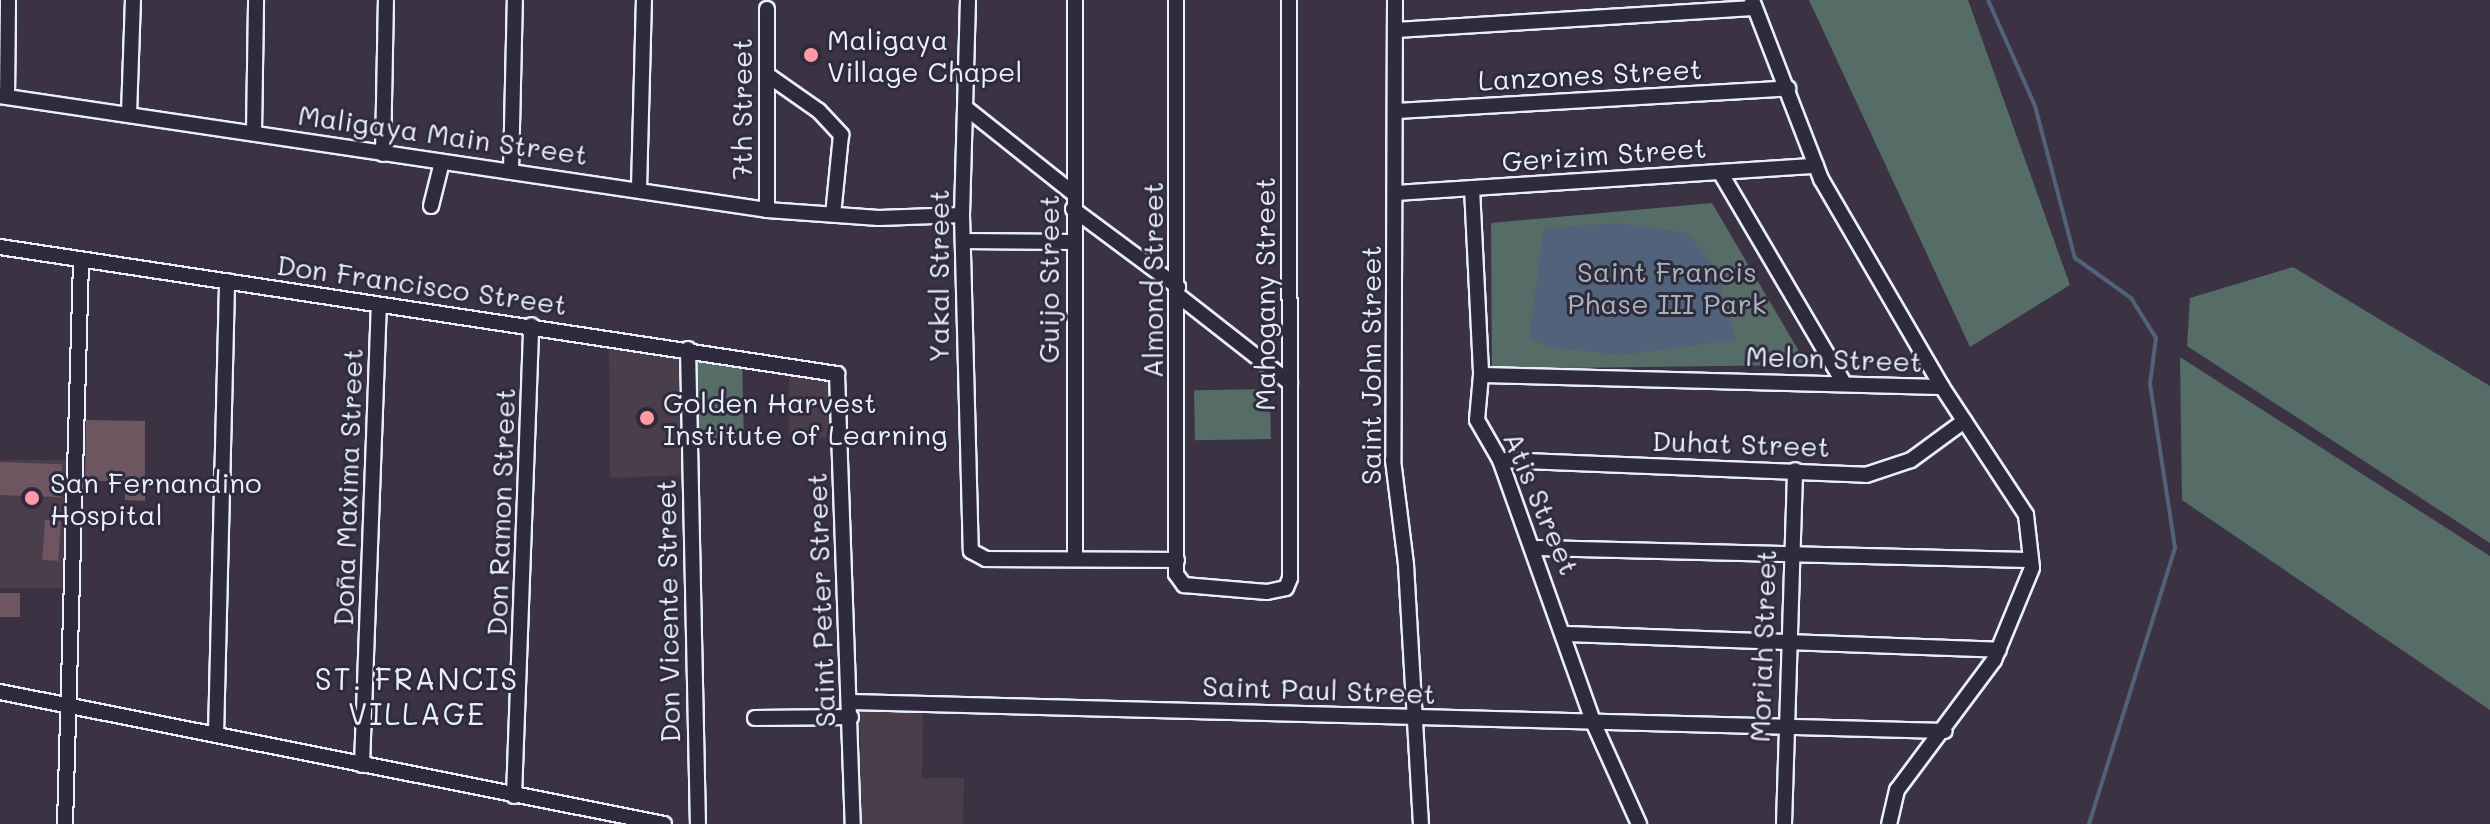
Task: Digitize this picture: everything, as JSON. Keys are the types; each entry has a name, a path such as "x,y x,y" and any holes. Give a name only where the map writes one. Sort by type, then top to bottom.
{"street":[{"path":"4,96 8,0"},
{"path":"129,114 133,0"},
{"path":"254,132 256,0"},
{"path":"383,154 386,0"},
{"path":"511,171 515,0"},
{"path":"639,189 644,0"},
{"name":"Yakal Street","path":"968,0 962,215 971,551 986,559 1075,559"},
{"name":"Guijo Street","path":"1075,0 1075,559"},
{"name":"Almond Street","path":"1176,0 1177,560"},
{"name":"Mahogany Street","path":"1177,560 1184,585 1286,588 1290,383 1289,0"},
{"name":"Saint John Street","path":"1395,0 1393,460 1406,565 1421,824"},
{"path":"1395,30 1753,4 1816,166 1942,387"},
{"name":"7th Street","path":"767,9 767,210"},
{"path":"769,76 819,111 841,135 833,215"},
{"name":"Lanzones Street","path":"1395,111 1788,88"},
{"name":"Maligaya Main Street","path":"4,96 767,210 879,218 962,215"},
{"path":"966,108 1178,292 1290,383"},
{"path":"431,206 442,162"},
{"name":"Gerizim Street","path":"1395,193 1816,166"},
{"path":"1720,172 1843,382"},
{"name":"Atis Street","path":"1472,188 1481,375 1477,420 1500,460 1567,634 1594,724 1639,824"},
{"path":"963,241 1073,242"},
{"name":"Don Francisco Street","path":"0,247 531,325 837,374"},
{"path":"65,824 81,261"},
{"path":"216,735 227,281"},
{"name":"Doña Maxima Street","path":"362,765 379,305"},
{"name":"Don Ramon Street","path":"514,796 531,325"},
{"name":"Don Vicente Street","path":"688,349 698,824"},
{"name":"Saint Peter Street","path":"837,374 853,824"},
{"name":"Melon Street","path":"1481,375 1843,382 1942,387 2026,515 2031,560 1999,650 1945,731 1891,802 1889,824"},
{"name":"Duhat Street","path":"1500,460 1891,471 1964,421"},
{"name":"Moriah Street","path":"1784,824 1795,470"},
{"path":"1534,548 2031,560"},
{"path":"1075,559 1177,560"},
{"path":"1567,634 1789,639 1999,650"},
{"path":"0,692 664,824"},
{"name":"Saint Paul Street","path":"755,718 851,710 1414,717 1945,731"}],"shaded area":[{"name":"Golden Harvest Institute of Learning","path":"609,345 673,349 682,360 685,475 610,478"},
{"path":"789,370 827,374 833,382 835,438 789,438"},
{"name":"San Fernandino Hospital","path":"0,460 66,460 66,588 0,588"},
{"path":"860,708 923,710 922,778 964,778 963,824 861,824"}],"green space":[{"path":"1809,0 1968,0 2070,285 1970,347"},
{"name":"Saint Francis Phase III Park","path":"1712,203 1807,365 1492,369 1491,223"},
{"path":"2293,267 2490,386 2490,543 2187,346 2190,298"},
{"path":"691,351 742,360 744,440 693,439"},
{"path":"2180,357 2490,556 2490,710 2182,500"},
{"path":"1270,389 1271,439 1195,440 1194,390"}],"water":[{"path":"1618,223 1687,233 1717,269 1736,340 1621,355 1548,347 1529,337 1544,228"}],"building":[{"path":"86,420 145,421 145,501 125,500 125,481 85,481"},
{"path":"0,462 62,464 61,497 0,495"},
{"path":"45,520 61,521 58,561 42,560"},
{"path":"0,593 20,593 20,617 0,617"}],"waterway":[{"path":"1988,0 2035,106 2075,258 2131,298 2156,338 2150,384 2175,548 2089,824"}],"place":[{"name":"Maligaya Village Chapel","path":"811,55"},
{"name":"Golden Harvest Institute of Learning","path":"647,418"},
{"name":"San Fernandino Hospital","path":"32,498"}],"district":[{"name":"ST. FRANCIS VILLAGE","path":"417,695"}]}
